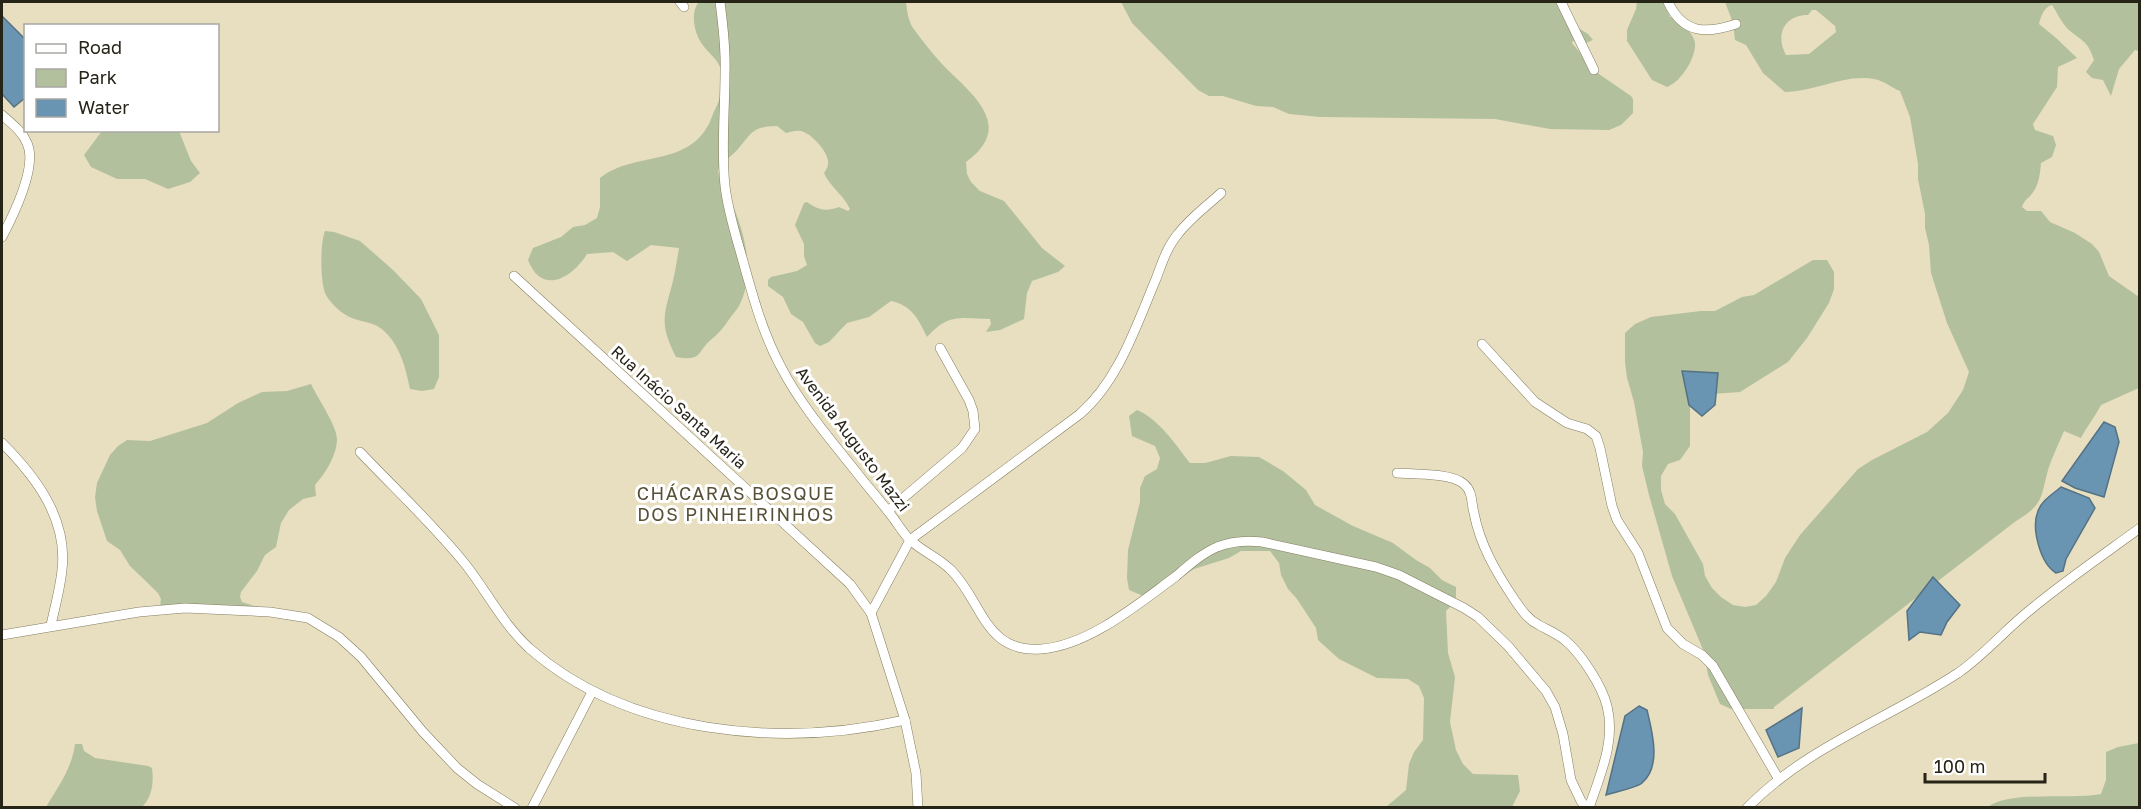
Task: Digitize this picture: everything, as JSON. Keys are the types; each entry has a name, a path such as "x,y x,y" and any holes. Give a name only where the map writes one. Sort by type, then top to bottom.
{"street":[{"name":"Avenida Augusto Mazzi","path":"720,2 726,70 723,141 728,206 754,301 781,368 801,399 910,540 938,558 963,583 989,628 1001,640 1011,646 1025,649 1053,647 1082,638 1109,623 1201,556 1230,543 1246,540 1305,550 1376,567 1400,575 1464,608 1478,617 1508,646 1536,679 1556,708 1571,780 1581,801 1588,807"},
{"path":"1561,2 1594,70"},
{"path":"1668,2 1686,26 1699,30 1711,30 1736,24"},
{"path":"2,115 22,134 29,146 22,194 2,237"},
{"path":"871,613 910,540 1094,402 1111,377 1136,326 1168,248 1193,217 1221,193"},
{"name":"Rua Inácio Santa Maria","path":"514,276 850,584 871,613 905,720 919,795"},
{"path":"1482,344 1535,402 1567,423 1587,429 1596,436 1611,506 1638,553 1667,628 1683,644 1713,666 1779,778"},
{"path":"888,511 962,448 975,429 969,400 940,348"},
{"path":"2,443 27,469 48,501 59,530 62,569 51,626"},
{"path":"360,452 466,565 504,620 528,646 550,665 592,692 656,716 759,733 786,734 833,730 905,720"},
{"path":"1397,472 1448,478 1461,481 1466,485 1472,497 1476,524 1484,546 1515,600 1530,619 1566,640 1580,656 1602,692 1610,715 1610,734 1606,757 1588,807"},
{"path":"1747,807 1779,778 1811,755 1888,714 1957,673 2038,603 2139,528"},
{"path":"2,635 139,612 185,608 270,612 308,618 339,637 362,657 423,732 457,768 477,784 515,807"},
{"path":"532,807 592,692"},
{"path":"918,807 919,795"},
{"path":"919,795 927,807"}],"green space":[{"path":"699,2 906,2 913,28 984,110 988,122 988,135 981,148 966,162 967,174 971,182 980,191 1004,201 1042,248 1065,266 1058,272 1032,281 1027,293 1024,319 1000,330 986,332 991,324 990,319 949,320 927,337 909,309 891,301 869,317 847,323 829,342 820,346 815,343 803,322 791,314 783,297 768,286 768,280 771,277 797,271 807,265 804,244 795,225 804,203 807,202 822,209 839,207 848,211 850,209 824,173 828,160 819,144 810,135 801,131 786,133 777,126 757,129 718,170 720,182 733,204 742,232 747,257 747,282 738,308 696,357 676,357 665,329 665,313 679,248 651,245 627,261 613,252 587,254 581,263 565,276 557,280 541,278 528,260 533,248 561,237 573,227 585,225 597,218 600,207 600,178 615,169 679,151 693,144 704,132 719,99 722,76 718,63 702,44 697,34 694,17"},
{"path":"1121,2 1560,2 1575,26 1593,40 1586,43 1573,41 1572,43 1596,72 1631,96 1633,113 1621,125 1609,130 1550,129 1495,119 1320,117 1289,114 1273,107 1256,106 1223,96 1209,96 1198,90 1132,23"},
{"path":"1637,2 1668,2 1667,9 1670,17 1679,19 1694,40 1695,49 1687,69 1667,87 1652,80 1627,41 1627,30"},
{"path":"1725,2 2139,2 2139,51 2135,50 2119,69 2111,96 2103,80 2092,78 2086,72 2094,60 2087,45 2066,27 2052,5 2043,12 2039,24 2077,58 2058,67 2057,87 2033,124 2035,130 2053,136 2056,145 2052,157 2041,163 2037,185 2022,207 2027,211 2041,211 2050,222 2075,233 2092,244 2099,252 2109,276 2139,297 2139,388 2101,405 2081,438 2064,431 2049,467 2040,498 2033,509 1774,709 1731,709 1720,704 1708,675 1704,652 1672,576 1649,495 1642,466 1643,452 1634,402 1627,378 1625,333 1635,324 1651,317 1715,311 1742,297 1754,295 1813,260 1827,260 1834,272 1834,289 1829,303 1807,338 1788,362 1740,392 1712,394 1690,403 1690,446 1680,460 1668,464 1661,476 1661,490 1665,504 1675,514 1703,564 1705,576 1712,588 1733,605 1745,607 1756,605 1766,596 1776,582 1785,558 1800,535 1858,469 1927,432 1948,413 1963,390 1969,372 1947,323 1931,273 1925,214 1910,117 1900,91 1884,82 1863,78 1785,92 1763,73 1746,45 1735,40 1733,23","holes":["1812,10 1816,10 1835,26 1836,32 1809,54 1786,55 1781,40 1784,28 1793,18 1808,15"]},
{"path":"101,132 179,132 191,161 200,173 190,182 168,189 145,179 117,179 91,167 84,155"},
{"path":"325,231 360,241 421,299 439,335 439,377 434,389 422,391 410,389 401,358 390,337 380,327 344,314 327,297 321,263"},
{"path":"311,384 334,427 337,439 335,451 330,464 315,485 316,496 303,499 289,510 281,523 276,547 265,555 257,571 241,592 242,602 261,608 160,606 161,599 158,593 130,566 120,550 107,541 97,511 95,497 97,483 110,455 127,440 150,441 207,423 238,403 262,392 287,391"},
{"path":"1137,410 1160,426 1190,463 1205,463 1231,456 1259,457 1283,471 1306,490 1315,505 1353,526 1393,543 1430,568 1442,580 1456,587 1456,601 1446,611 1448,653 1455,677 1450,722 1456,750 1463,764 1473,774 1518,775 1520,791 1512,807 1386,807 1406,790 1409,764 1423,740 1424,698 1419,686 1408,679 1377,678 1339,659 1318,640 1316,628 1288,589 1281,575 1279,563 1270,551 1241,551 1229,558 1194,569 1155,595 1141,595 1129,590 1128,550 1140,502 1140,488 1145,476 1157,469 1160,458 1155,446 1132,436 1129,416"},
{"path":"2139,743 2139,807 1988,807 1998,802 2026,797 2101,794 2106,780 2106,752"},
{"path":"75,744 82,744 84,751 95,758 152,768 151,789 142,807 46,807 68,769"}],"water":[{"path":"2,16 24,38 24,99 14,107 2,94"},
{"path":"1682,371 1718,373 1715,405 1702,416 1689,405"},
{"path":"2104,422 2115,427 2119,442 2104,497 2075,488 2062,481"},
{"path":"2061,487 2089,498 2095,508 2066,559 2063,571 2056,573 2045,561 2038,545 2036,518 2042,504"},
{"path":"1933,577 1960,605 1947,622 1941,635 1920,632 1909,640 1907,611"},
{"path":"1639,706 1647,710 1651,728 1654,748 1652,767 1648,776 1639,785 1606,795 1625,716"},
{"path":"1802,708 1799,748 1778,757 1766,730"}],"district":[{"name":"CHÁCARAS BOSQUE DOS PINHEIRINHOS","path":"736,504"}]}
